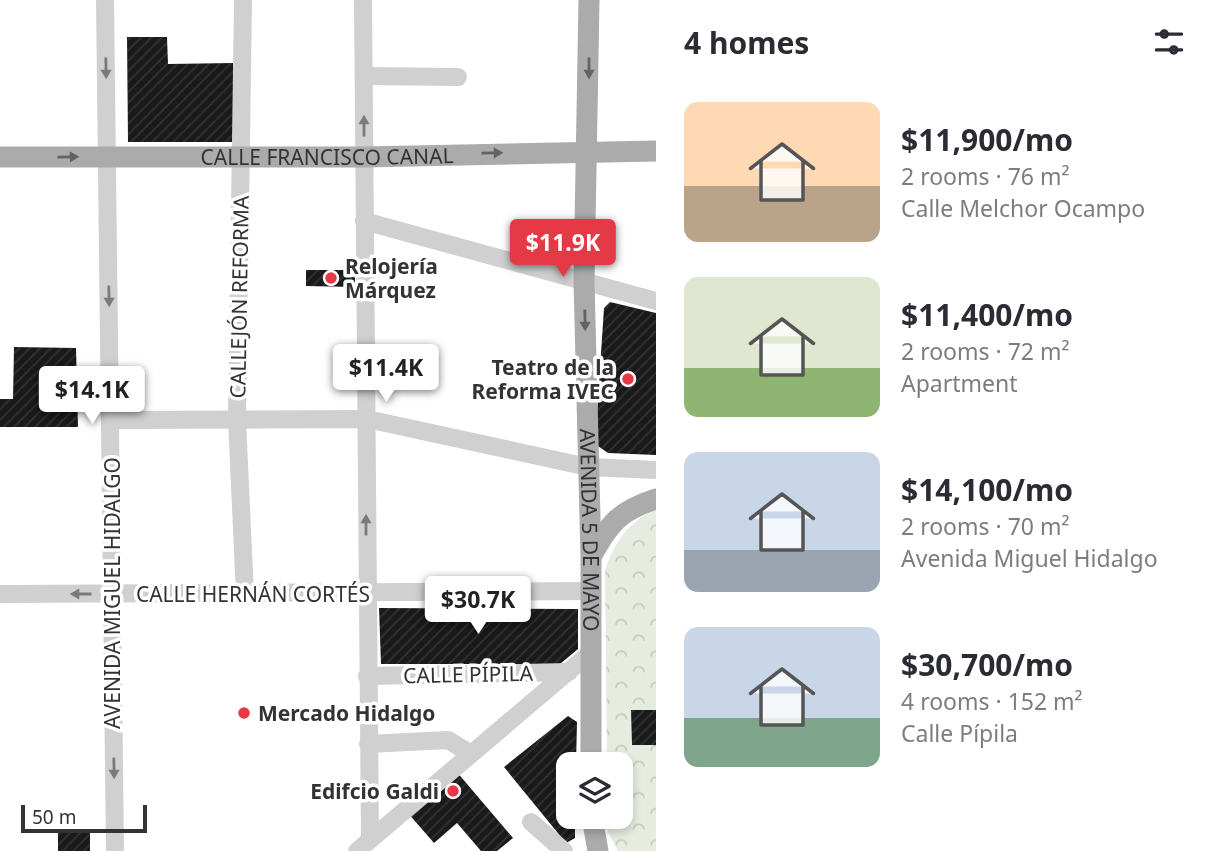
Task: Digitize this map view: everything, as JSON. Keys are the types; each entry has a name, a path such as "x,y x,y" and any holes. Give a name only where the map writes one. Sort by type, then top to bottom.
{"main road":[{"name":"AVENIDA 5 DE MAYO","path":"589,0 589,151 584,282 591,556 591,752"},
{"name":"CALLE FRANCISCO CANAL","path":"0,158 363,157 656,151"},
{"path":"591,556 607,528 624,511 656,499"},
{"path":"594,829 598,851"}],"street":[{"name":"AVENIDA MIGUEL HIDALGO","path":"105,0 115,851"},
{"name":"CALLEJÓN REFORMA","path":"243,0 237,420 245,595"},
{"path":"363,0 368,744 363,845"},
{"path":"364,76 458,77"},
{"path":"364,221 656,301"},
{"path":"111,420 367,419 588,467 656,470"},
{"name":"CALLE HERNÁN CORTÉS","path":"0,594 245,595 591,591"},
{"path":"363,845 589,654"},
{"name":"CALLE PÍPILA","path":"367,676 569,672"},
{"path":"368,744 448,740 471,754"},
{"path":"531,822 564,851"}],"green space":[{"path":"656,510 656,851 618,851 607,829 633,829 633,752 607,752 605,570 613,550 624,534 630,526"}],"building":[{"path":"127,37 167,37 168,64 233,63 234,142 128,142"},
{"name":"Relojería Márquez","path":"306,270 355,270 355,287 306,286"},
{"name":"Teatro de la Reforma IVEC","path":"610,302 656,313 656,455 608,453 595,444 604,308"},
{"path":"14,347 76,348 78,427 0,427 0,399 13,399"},
{"path":"379,608 578,609 578,649 560,664 381,664"},
{"path":"631,710 656,710 656,745 632,745"},
{"path":"568,716 577,722 576,752 556,752 556,829 575,829 575,838 566,843 504,767"},
{"name":"Edifcio Galdi","path":"456,771 513,838 497,851 481,851 457,823 434,843 407,812"},
{"path":"58,831 90,831 90,851 58,851"}],"place":[{"name":"Relojería Márquez","path":"331,278"},
{"name":"Teatro de la Reforma IVEC","path":"628,379"},
{"name":"Mercado Hidalgo","path":"244,713"},
{"name":"Edifcio Galdi","path":"453,791"}]}
